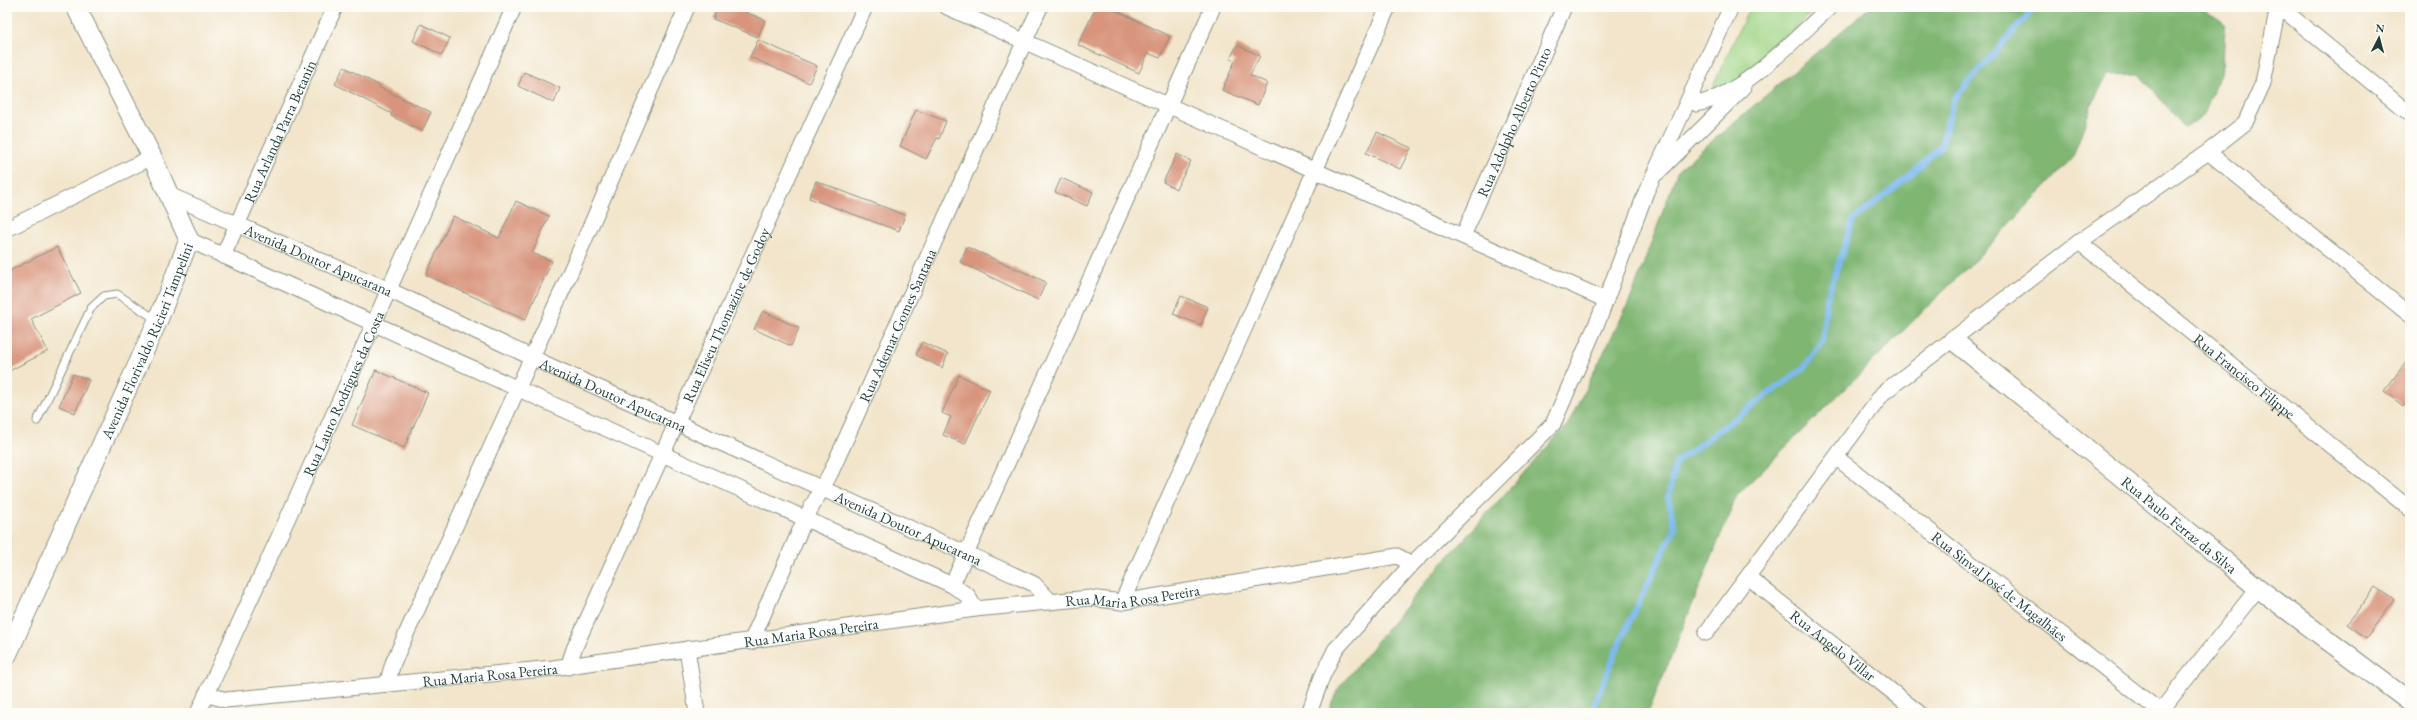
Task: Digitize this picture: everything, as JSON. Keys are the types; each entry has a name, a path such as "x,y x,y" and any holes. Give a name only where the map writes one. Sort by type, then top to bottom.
{"street":[{"name":"Avenida Florivaldo Ricieri Tampelini","path":"7,655 158,320 189,240 152,157 76,7"},
{"name":"Rua Arlanda Parra Betanin","path":"223,256 336,7"},
{"name":"Rua Lauro Rodrigues da Costa","path":"198,713 374,325 514,7"},
{"path":"387,684 393,663 517,390 687,7"},
{"name":"Rua Eliseu Thomazine de Godoy","path":"568,666 577,642 663,456 865,7"},
{"path":"947,7 1315,169 1606,300"},
{"name":"Rua Ademar Gomes Santana","path":"751,642 805,520 823,490 1040,7"},
{"path":"952,585 1213,7"},
{"path":"1122,602 1388,7"},
{"name":"Rua Adolpho Alberto Pinto","path":"1464,236 1564,7"},
{"path":"1309,713 1322,677 1335,650 1412,564 1553,424 1606,300 1653,177 1731,7"},
{"path":"1693,90 1692,100 1697,104 1708,102 1754,74 1830,7"},
{"path":"1706,633 1883,394 1901,377 1953,340 2079,242 2208,152 2245,123 2263,83 2279,7 2410,114"},
{"path":"1653,177 1739,93 1754,74"},
{"path":"2208,152 2410,315"},
{"path":"7,229 152,157"},
{"name":"Avenida Doutor Apucarana","path":"169,195 389,290 531,358 1034,584 1051,602"},
{"path":"189,240 517,390 952,585 968,596 975,609"},
{"name":"Rua Francisco Filippe","path":"2079,242 2410,509"},
{"name":"Rua Paulo Ferraz da Silva","path":"1953,340 2258,588 2410,702"},
{"name":"Rua Sinval José de Magalhães","path":"1837,458 2160,713"},
{"name":"Rua Maria Rosa Pereira","path":"206,694 226,700 568,666 687,649 751,642 975,609 1090,598 1122,602 1397,556 1412,564"},
{"name":"Rua Angelo Villar","path":"1748,577 1919,713"},
{"path":"2160,713 2258,588"},
{"path":"687,649 697,713"}],"lane":[{"path":"37,421 91,308 104,296 117,294 158,320"}],"green space":[{"path":"1750,7 1817,7 1728,93 1715,90 1714,83"},
{"path":"1870,7 2202,7 2225,26 2223,62 2204,115 2185,128 2139,74 2108,75 2092,103 2073,157 1989,246 1737,495 1648,713 1327,713 1338,689 1428,579 1568,424 1631,298 1678,170"}],"building":[{"path":"718,7 733,7 765,20 758,37 713,19"},
{"path":"1096,7 1108,7 1170,36 1160,58 1148,53 1139,73 1078,45"},
{"path":"421,24 450,38 442,55 413,41"},
{"path":"758,40 817,66 809,83 750,57"},
{"path":"1237,45 1260,56 1250,75 1267,83 1258,105 1222,90 1235,61 1230,59"},
{"path":"344,67 380,86 380,88 431,112 422,131 391,116 392,114 335,84"},
{"path":"524,72 560,88 554,103 518,86"},
{"path":"916,110 946,121 939,139 937,138 926,159 900,146"},
{"path":"1377,132 1411,148 1400,169 1366,153"},
{"path":"1177,154 1191,161 1176,189 1163,182"},
{"path":"1061,178 1093,192 1087,206 1055,192"},
{"path":"816,181 905,215 899,231 809,198"},
{"path":"516,201 549,216 532,253 552,261 525,320 426,275 453,216 499,238"},
{"path":"57,247 81,293 31,319 48,351 7,372 7,272"},
{"path":"967,247 1046,282 1038,300 960,262"},
{"path":"1181,296 1208,307 1201,325 1173,314"},
{"path":"763,311 799,328 791,346 754,329"},
{"path":"922,342 948,354 942,368 916,355"},
{"path":"2410,357 2410,397 2403,406 2384,391"},
{"path":"376,370 428,393 404,448 352,425"},
{"path":"73,374 89,380 75,413 59,406"},
{"path":"959,375 990,390 965,444 943,435 951,417 942,413"},
{"path":"2375,587 2394,600 2366,638 2347,624"}],"waterway":[{"path":"1591,713 1622,637 1675,528 1668,497 1676,462 1804,368 1822,342 1826,301 1853,220 1909,176 1941,146 1954,99 2035,7"}]}
